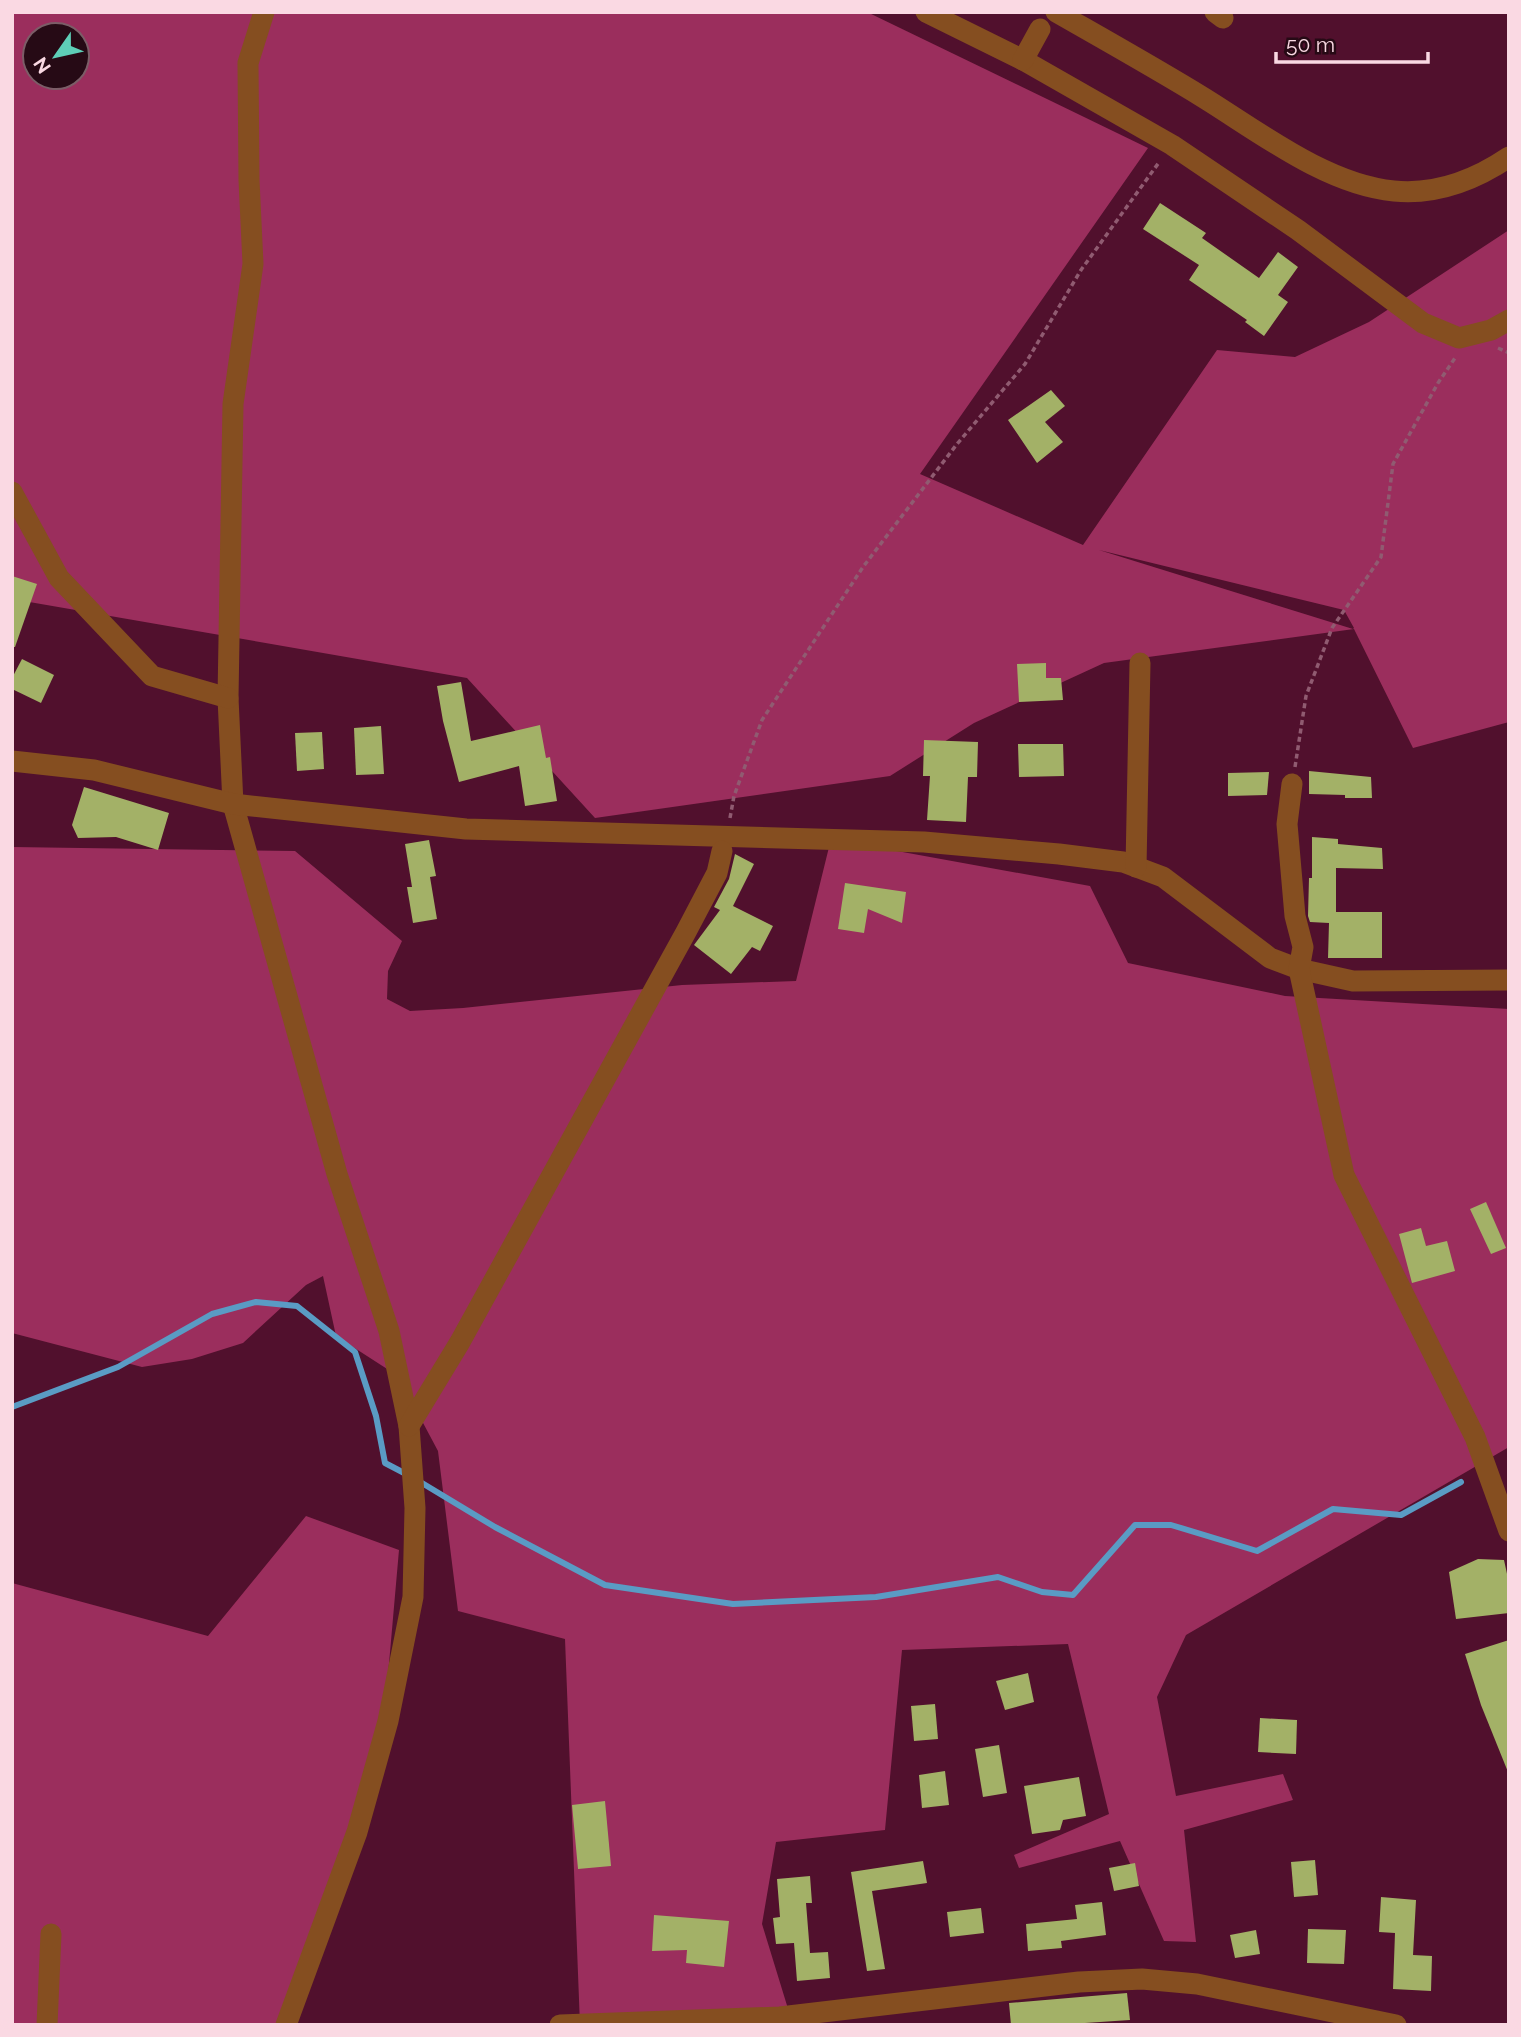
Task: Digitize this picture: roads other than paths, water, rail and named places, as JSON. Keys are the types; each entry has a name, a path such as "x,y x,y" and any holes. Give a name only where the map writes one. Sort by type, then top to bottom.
{"street":[{"path":"264,12 248,63 253,264 233,404 228,698 233,804 337,1174 389,1331 409,1426 415,1508 413,1597 388,1721 357,1832 286,2025"},
{"path":"926,12 1023,60 1172,145 1298,230 1423,323 1459,338 1491,330 1509,320"},
{"path":"1056,12 1299,156 1347,180 1393,191 1436,190 1490,170 1509,157"},
{"path":"1023,60 1040,29"},
{"path":"12,492 59,578 152,676 228,698"},
{"path":"1136,867 1140,663"},
{"path":"12,761 94,770 233,804 466,828 924,842 1123,862 1163,877 1270,958 1299,969 1353,981 1509,980"},
{"path":"1292,783 1287,824 1295,916 1303,947 1299,969 1344,1175 1475,1437 1509,1531"},
{"path":"409,1426 460,1342 686,932 717,873 722,851"},
{"path":"47,2025 51,1934"},
{"path":"560,2025 780,2017 1079,1982 1142,1979 1197,1984 1396,2025"}],"waterway":[{"path":"12,1407 118,1367 212,1314 256,1302 297,1306 355,1352 376,1416 385,1463 408,1475"},
{"path":"417,1480 495,1527 605,1585 733,1604 876,1597 998,1577 1042,1592 1073,1595 1135,1525 1171,1525 1257,1551 1333,1509 1401,1515 1461,1482"}]}
